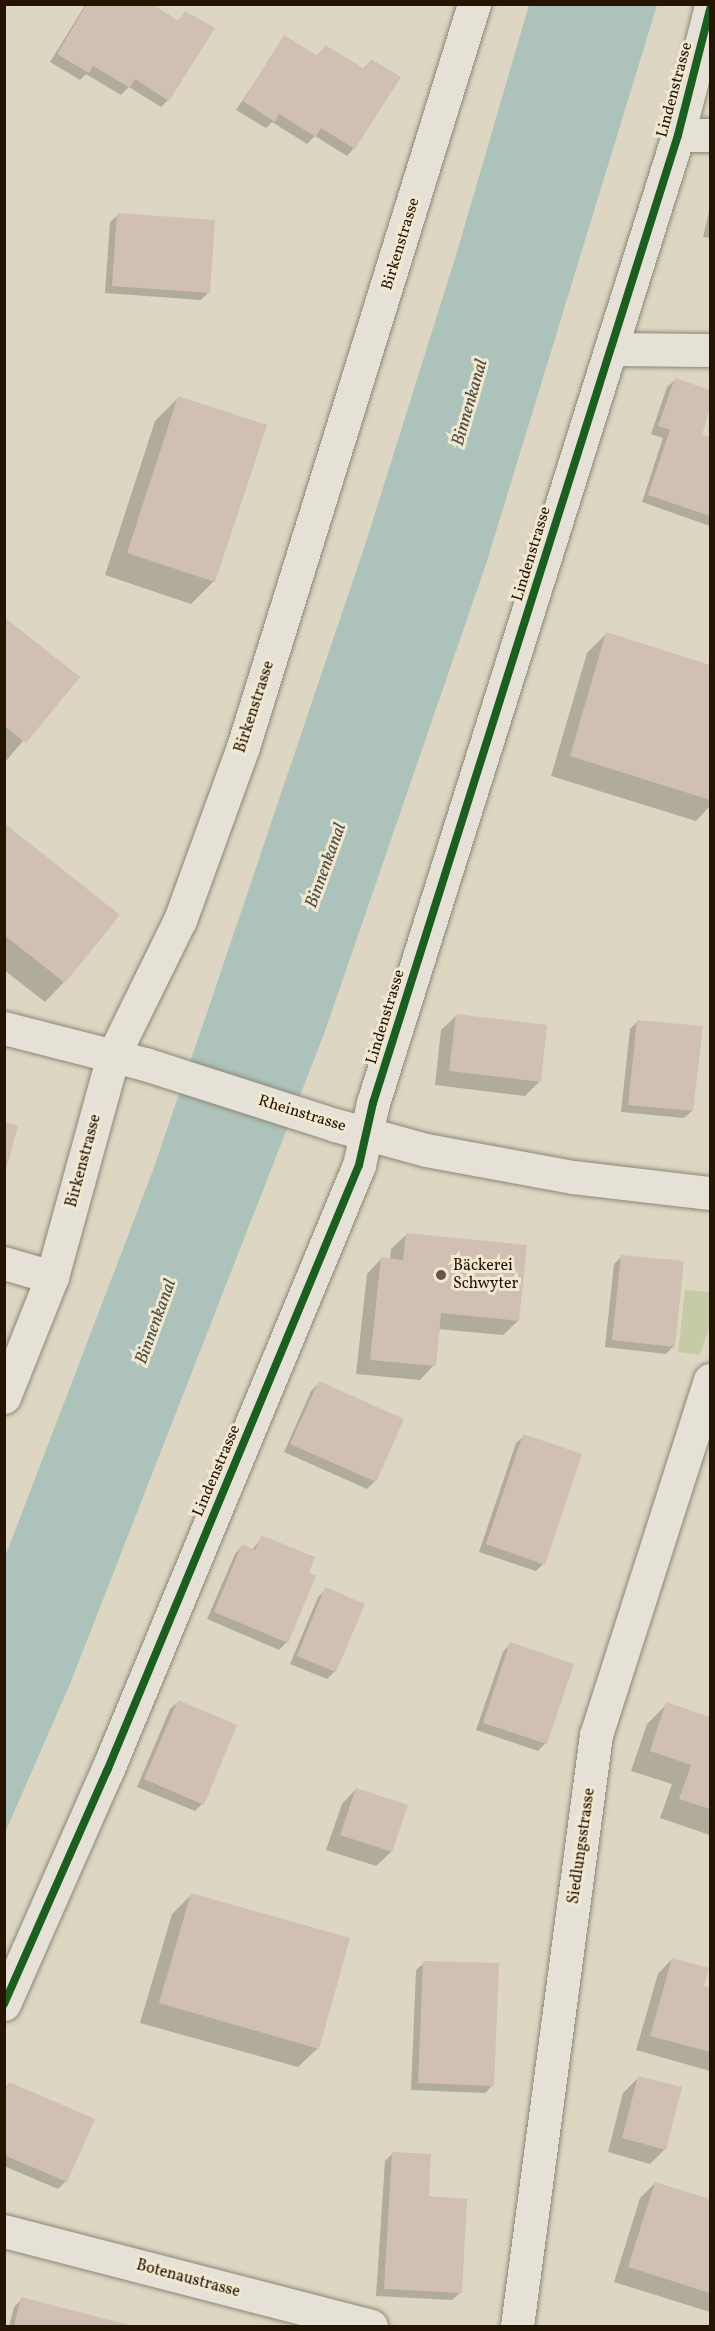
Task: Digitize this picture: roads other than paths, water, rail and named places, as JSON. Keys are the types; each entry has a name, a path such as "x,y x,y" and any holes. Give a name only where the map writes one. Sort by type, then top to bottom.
{"street":[{"name":"Birkenstrasse","path":"4,1397 52,1277 113,1056 180,920 243,747 474,4"},
{"name":"Lindenstrasse","path":"4,2004 107,1771 359,1165 366,1132 678,135 711,9"},
{"path":"678,135 711,135"},
{"path":"611,349 711,350"},
{"name":"Rheinstrasse","path":"4,1028 145,1064 335,1125 426,1150 561,1175 711,1193"},
{"path":"4,1263 52,1277"},
{"name":"Siedlungsstrasse","path":"517,2326 597,1735 711,1380"},
{"name":"Botenaustrasse","path":"4,2231 371,2326"}],"water":[{"name":"Binnenkanal","path":"529,5 657,5 487,561 324,1034 70,1684 5,1833 5,1557 152,1173 366,542 457,252"}],"place":[{"name":"Bäckerei Schwyter","path":"441,1275"}]}
